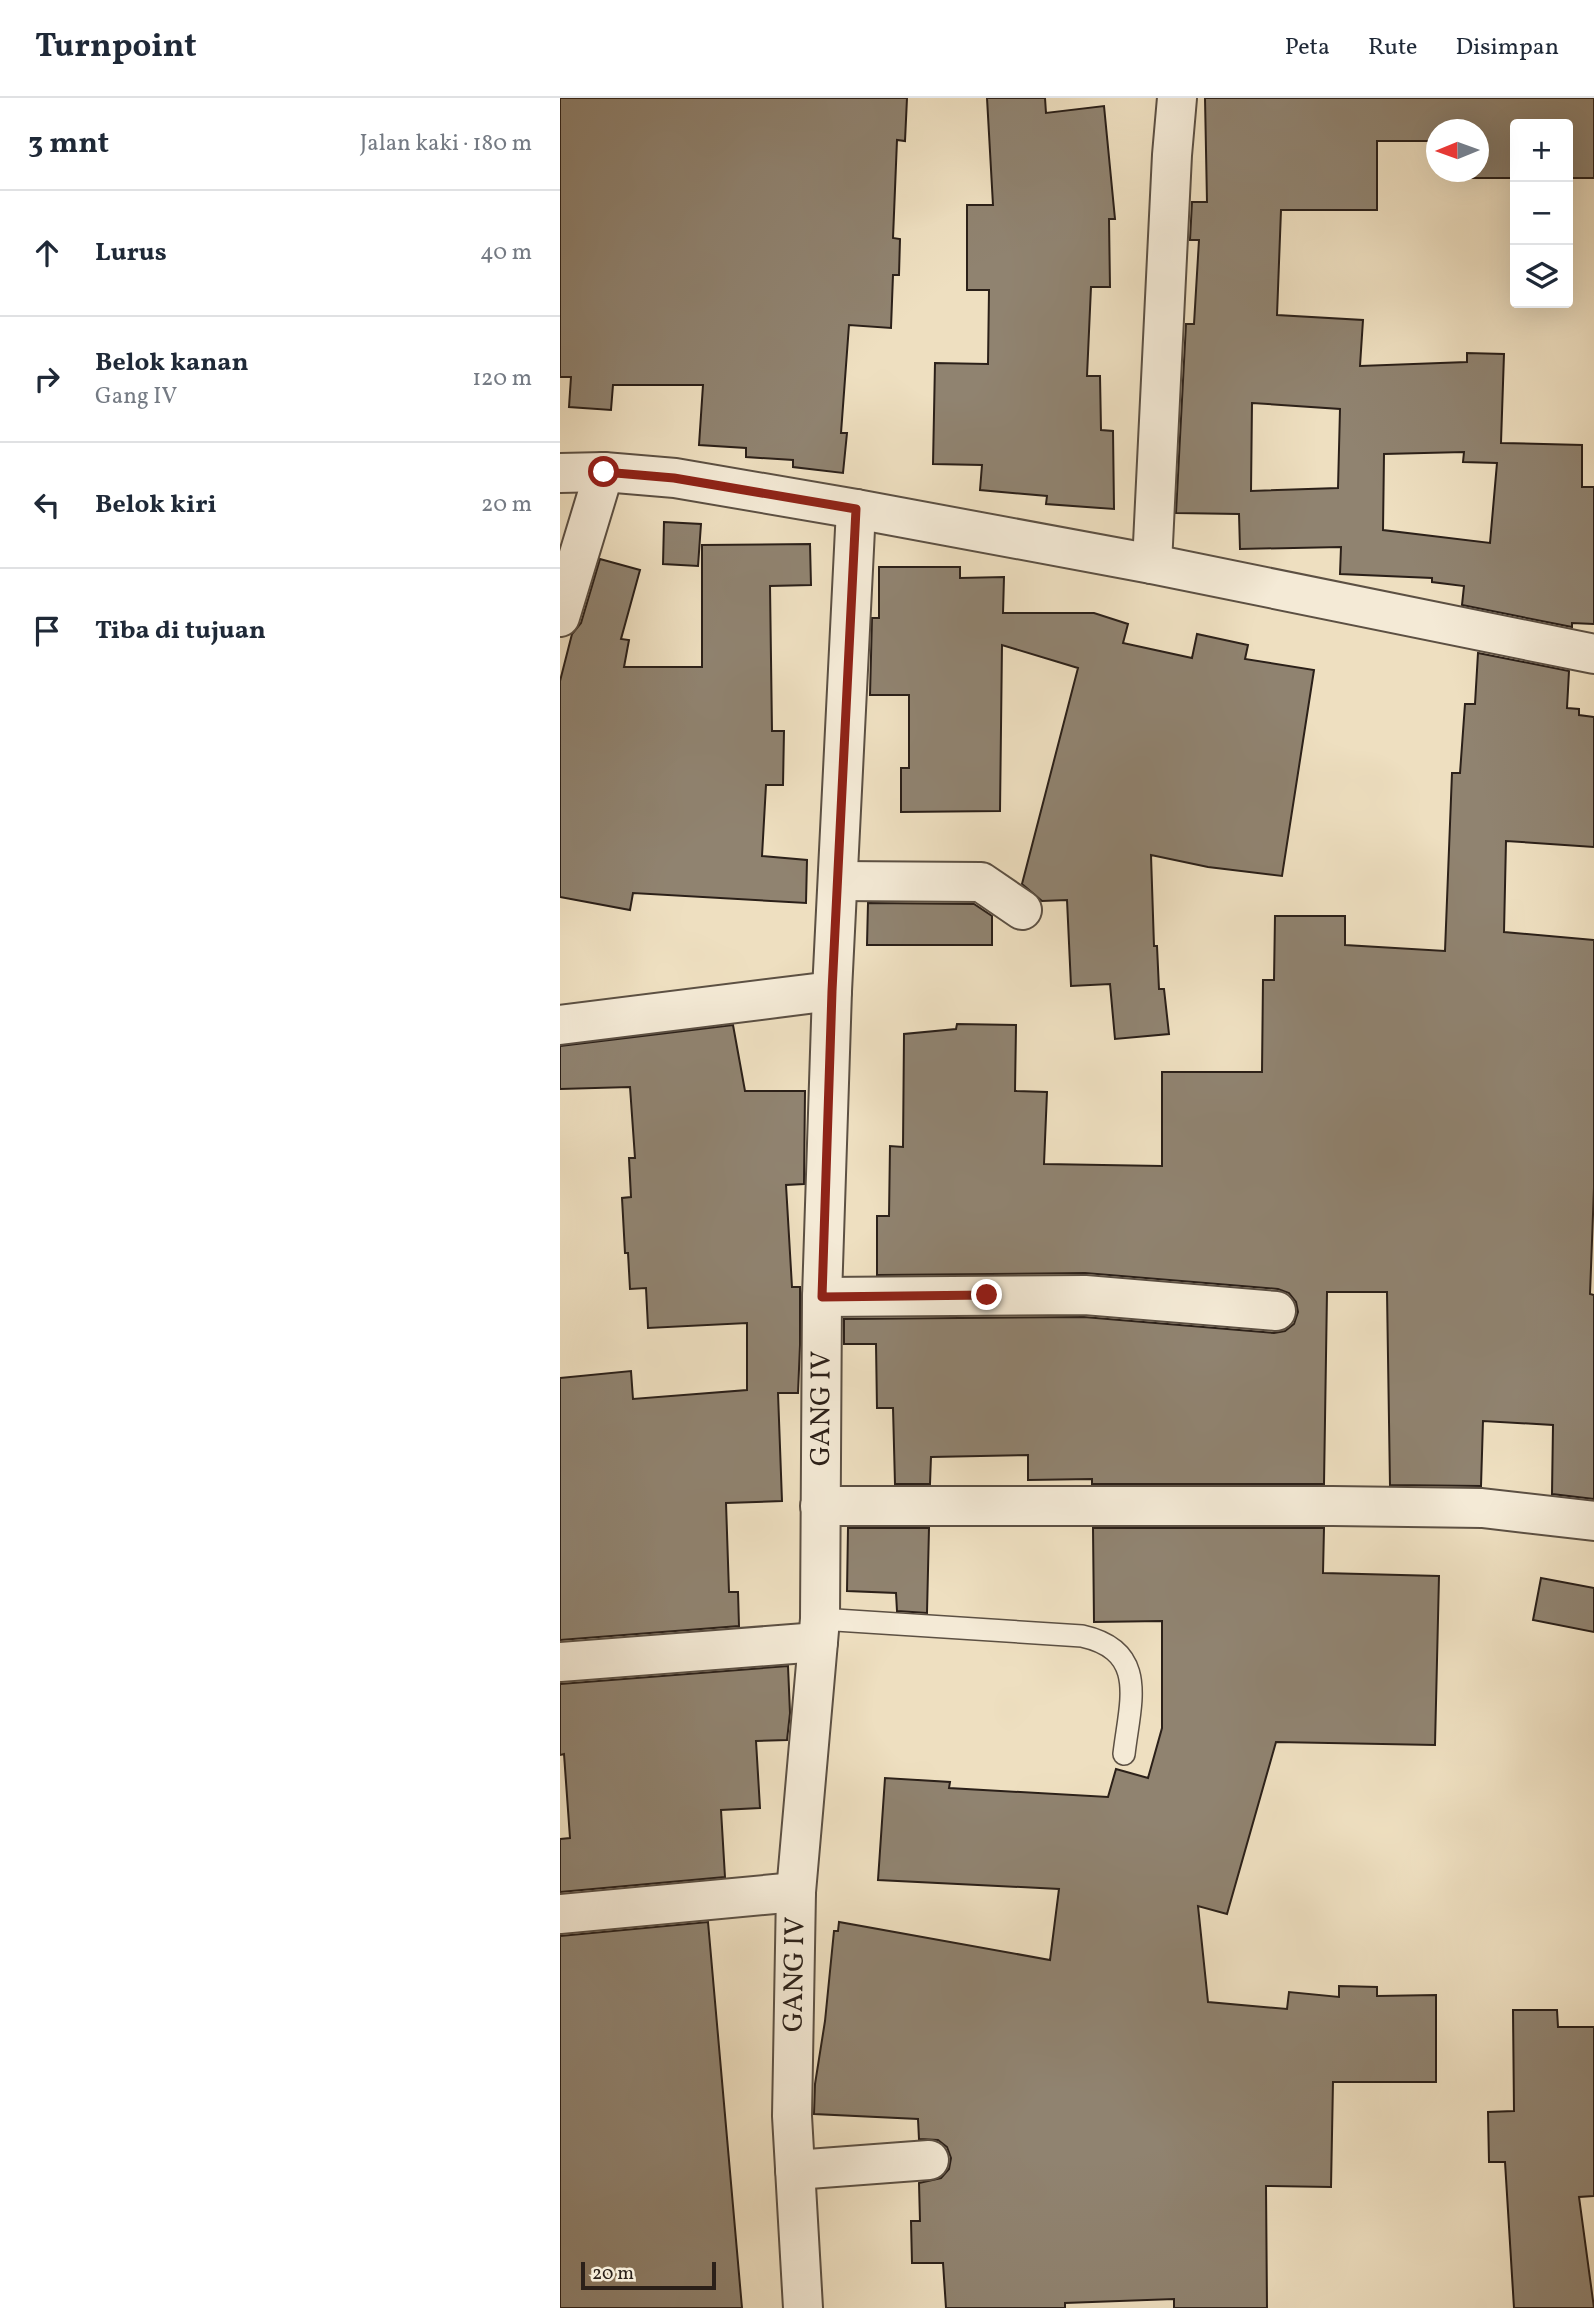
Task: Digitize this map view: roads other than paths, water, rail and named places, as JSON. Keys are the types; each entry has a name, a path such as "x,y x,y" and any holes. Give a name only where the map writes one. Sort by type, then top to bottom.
{"street":[{"path":"1152,564 1177,98"},
{"path":"560,473 604,472 674,478 856,509 1152,564 1594,654"},
{"path":"560,617 604,472"},
{"name":"GANG IV","path":"803,2308 792,2116 796,1892 819,1630 822,1297 832,991 856,509"},
{"path":"838,881 981,882 1022,910"},
{"path":"560,1025 832,991"},
{"path":"822,1297 1085,1295 1276,1311"},
{"path":"820,1506 1468,1508 1594,1521"},
{"path":"560,1662 819,1630"},
{"path":"560,1914 796,1892"},
{"path":"795,2170 929,2160"}],"lane":[{"path":"819,1630 1082,1636 1111,1646 1122,1657 1130,1673 1131,1693 1124,1754"}]}
